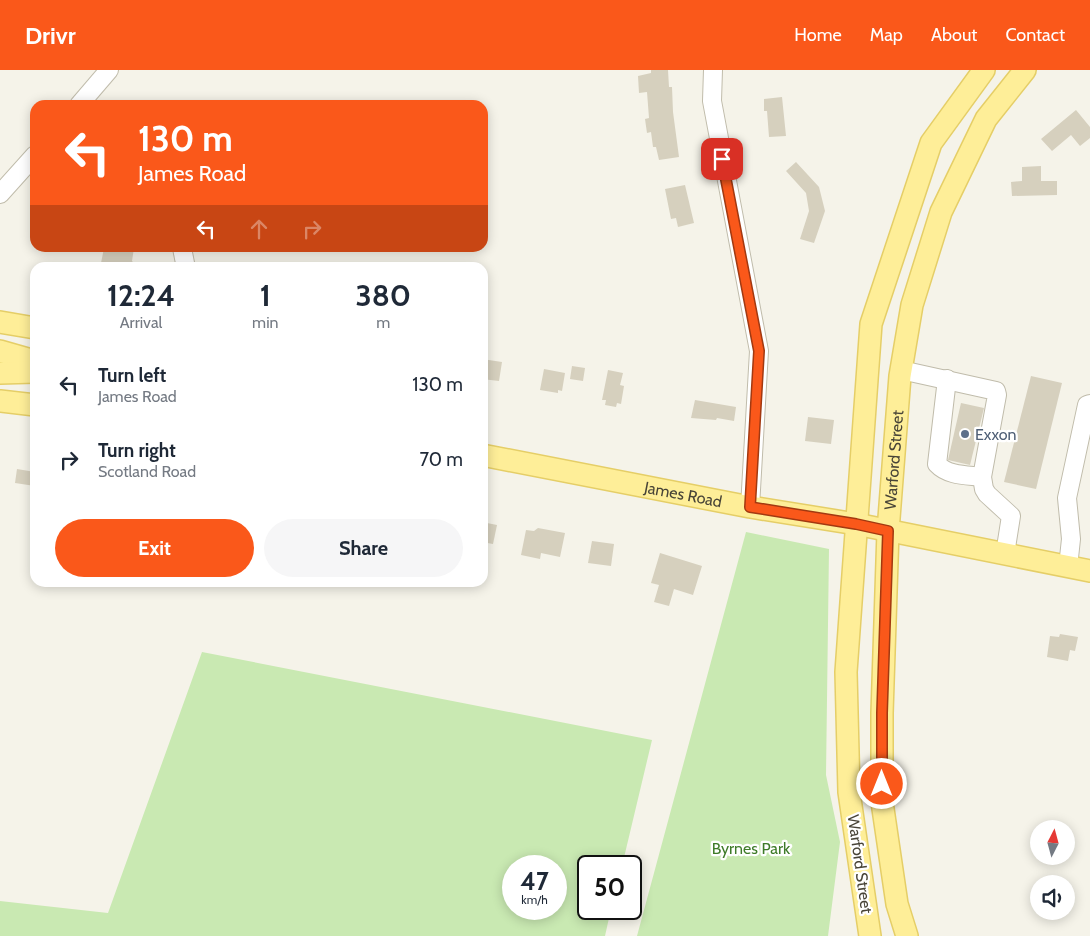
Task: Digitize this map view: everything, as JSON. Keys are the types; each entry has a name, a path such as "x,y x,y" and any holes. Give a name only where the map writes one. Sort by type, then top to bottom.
{"main road":[{"name":"Warford Street","path":"870,936 849,792 846,672 871,324 931,143 984,70"},
{"name":"Warford Street","path":"907,936 897,904 882,802 882,713 888,531 901,370 912,305 941,212 986,119 1025,70"},
{"path":"0,322 30,327"},
{"path":"0,352 30,360"},
{"path":"0,373 30,372"},
{"path":"0,401 30,404"},
{"name":"James Road","path":"488,456 750,507 856,524 1090,571"}],"street":[{"path":"83,100 109,70"},
{"path":"713,70 712,101 759,351 750,507"},
{"path":"0,194 30,160"},
{"path":"901,370 996,391 982,477 987,494 1011,516 1005,554"},
{"path":"947,379 937,464 948,472 982,477"},
{"path":"1068,567 1071,539 1067,498 1087,405 1090,404"}],"green space":[{"name":"Byrnes Park","path":"746,532 829,549 826,775 840,842 828,936 637,936"},
{"path":"202,652 652,740 625,855 577,855 577,920 609,920 605,936 0,936 0,901 108,913"}],"building":[{"path":"651,70 668,70 669,87 672,87 679,157 659,160 656,147 653,147 651,132 647,133 645,119 649,118 647,92 639,93 638,76 651,73"},
{"path":"782,97 786,136 769,137 767,111 764,111 764,99"},
{"path":"1076,110 1090,127 1090,138 1080,146 1071,135 1052,151 1041,139"},
{"path":"796,162 819,187 825,211 814,243 800,239 809,211 806,193 786,171"},
{"path":"1041,166 1041,181 1057,181 1057,195 1012,196 1011,182 1022,181 1022,167"},
{"path":"685,185 694,223 678,227 676,218 671,219 665,189"},
{"path":"103,252 133,252 133,262 101,262"},
{"path":"488,360 502,362 499,381 488,380"},
{"path":"572,366 585,368 583,381 570,379"},
{"path":"544,369 565,373 562,391 558,390 558,393 540,390"},
{"path":"608,370 623,373 620,385 624,386 621,404 617,403 616,407 605,405 606,400 602,400"},
{"path":"1031,376 1062,383 1036,489 1004,482"},
{"path":"695,400 736,407 734,421 717,418 716,420 691,418"},
{"name":"Exxon","path":"961,403 984,408 970,465 948,460"},
{"path":"808,417 834,420 831,444 805,441"},
{"path":"17,469 30,471 30,485 15,483"},
{"path":"488,523 497,525 493,544 488,543"},
{"path":"538,528 565,533 560,557 541,553 540,559 521,555 526,530 534,531"},
{"path":"592,541 614,544 611,566 588,563"},
{"path":"660,553 702,566 693,595 674,589 669,606 654,602 659,585 651,583"},
{"path":"1060,634 1078,637 1075,651 1070,650 1068,661 1047,657 1050,636 1059,637"}],"place":[{"name":"Exxon","path":"965,434"}],"route":[{"path":"722,159 759,351 750,507 888,531 882,713 882,784"}]}
